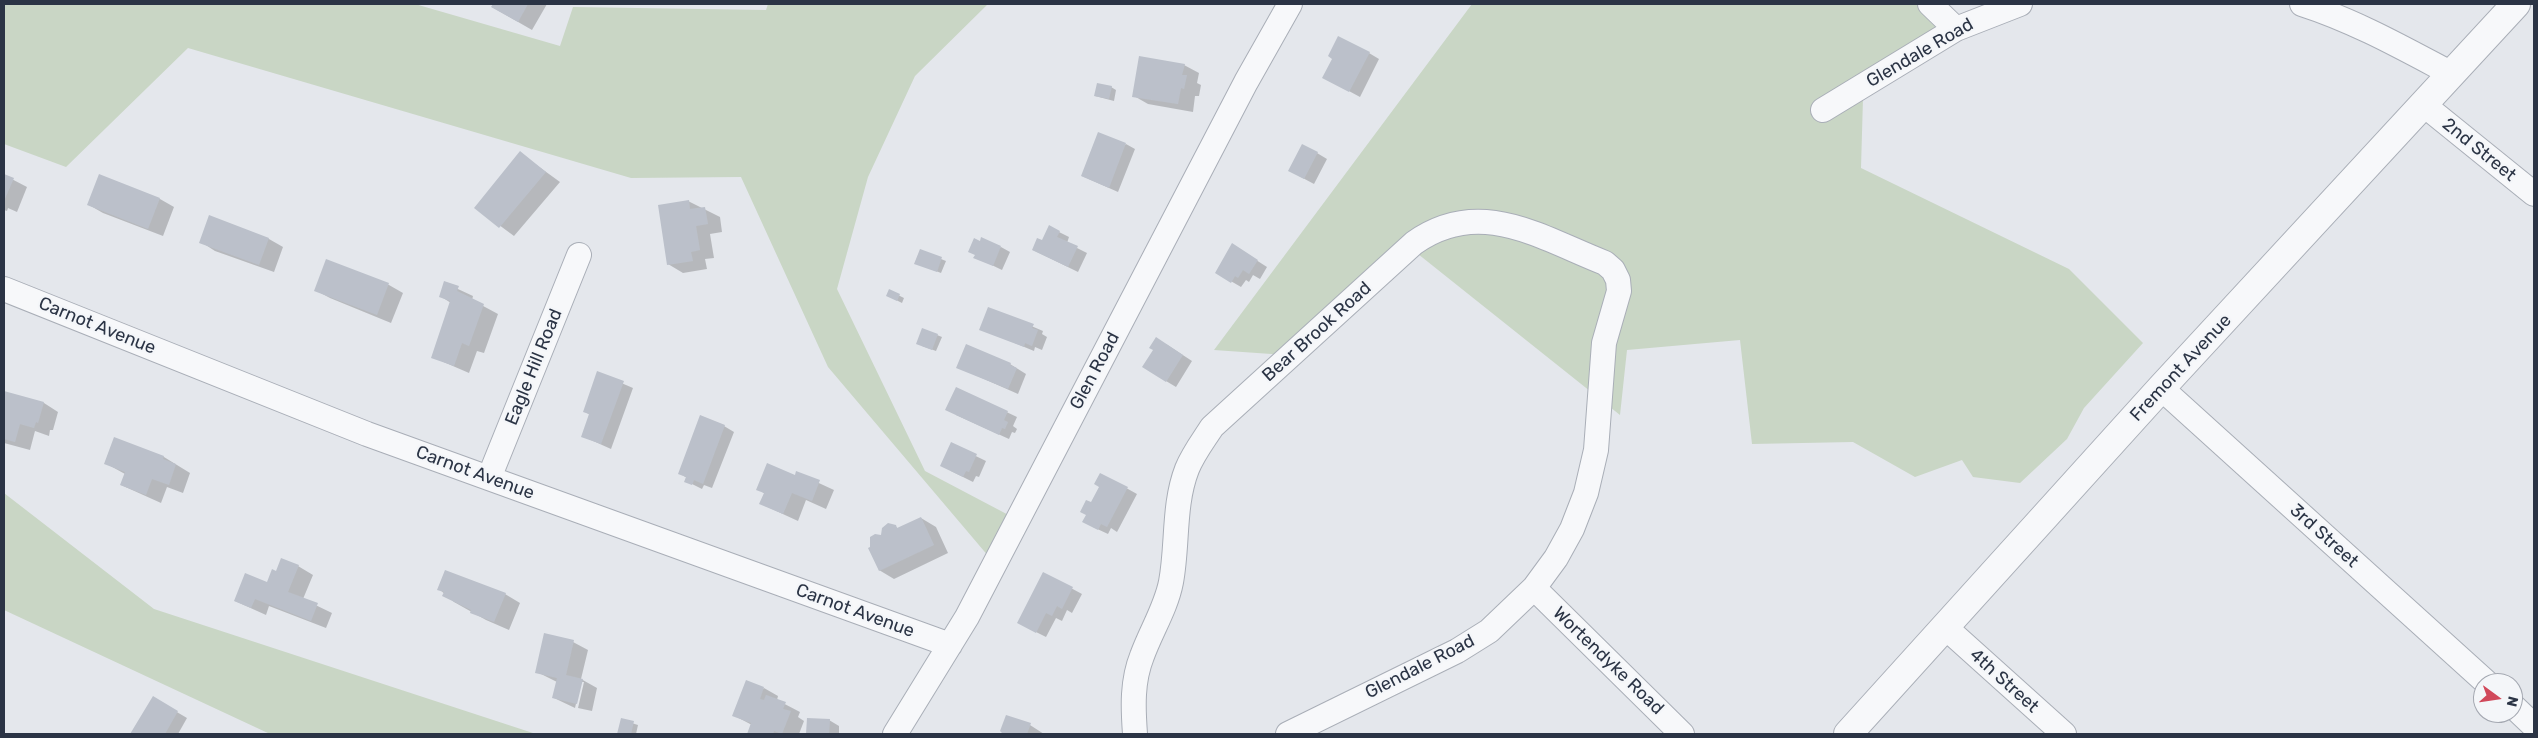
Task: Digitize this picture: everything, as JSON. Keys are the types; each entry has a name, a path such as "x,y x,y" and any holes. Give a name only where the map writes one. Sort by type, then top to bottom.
{"street":[{"name":"Glen Road","path":"895,734 967,617 1246,82 1290,4"},
{"path":"1930,4 1956,29"},
{"name":"Glendale Road","path":"1823,110 1956,29 2020,4"},
{"path":"2302,4 2326,12 2378,35 2452,74"},
{"name":"Fremont Avenue","path":"1848,734 2161,388 2516,4"},
{"name":"2nd Street","path":"2424,105 2534,194"},
{"name":"Bear Brook Road","path":"1135,734 1133,704 1135,680 1142,656 1162,612 1171,582 1181,492 1187,469 1197,448 1212,427 1414,243 1444,227 1466,222 1490,221 1512,225 1606,263 1613,270 1618,280 1618,291 1604,343 1602,386"},
{"name":"Eagle Hill Road","path":"489,478 579,255"},
{"name":"Carnot Avenue","path":"4,289 367,434 950,645"},
{"name":"Glendale Road","path":"1288,734 1457,651 1489,630 1514,609 1534,588 1556,558 1572,529 1586,493 1596,450 1602,386"},
{"name":"3rd Street","path":"2161,388 2476,673"},
{"name":"Wortendyke Road","path":"1534,588 1682,734"},
{"name":"4th Street","path":"1945,628 2064,734"},
{"path":"2523,716 2534,726"}],"green space":[{"path":"4,4 415,4 560,46 573,7 766,10 768,4 988,4 915,76 868,177 837,289 925,471 1018,520 995,564 828,367 741,177 631,178 188,48 66,167 4,144"},
{"path":"1472,4 1939,4 1951,16 1863,98 1861,168 2069,269 2143,343 2084,408 2067,439 2020,483 1973,477 1962,460 1915,477 1853,442 1752,444 1740,340 1627,350 1620,415 1418,254 1300,356 1214,350"},
{"path":"4,493 154,609 536,734 270,734 4,610"}],"building":[{"path":"493,4 528,4 518,22 491,7"},
{"path":"1338,36 1370,52 1349,92 1322,78 1332,59 1328,56"},
{"path":"1139,56 1185,64 1182,75 1187,75 1184,89 1181,88 1178,104 1132,97"},
{"path":"1097,83 1112,86 1109,99 1094,96"},
{"path":"1098,132 1126,143 1109,188 1081,176"},
{"path":"1302,144 1318,152 1304,179 1288,171"},
{"path":"520,151 546,172 499,228 474,208"},
{"path":"4,174 14,178 4,201"},
{"path":"99,174 160,198 148,229 87,205"},
{"path":"689,200 690,209 705,207 708,224 696,226 700,250 691,252 693,261 667,265 658,205"},
{"path":"209,215 269,238 259,265 199,243"},
{"path":"1049,225 1060,231 1057,237 1078,246 1068,267 1032,250 1037,238 1042,240"},
{"path":"981,237 1001,246 993,266 973,258 975,255 968,252 974,238 980,241"},
{"path":"1232,243 1258,260 1249,274 1243,270 1238,278 1235,276 1231,283 1215,273"},
{"path":"920,249 942,257 937,272 914,264"},
{"path":"326,259 389,283 377,315 314,291"},
{"path":"444,281 459,286 457,291 484,304 469,346 462,343 454,366 431,358 450,301 439,297"},
{"path":"889,289 900,294 897,301 886,296"},
{"path":"988,307 1034,324 1032,328 1038,330 1032,346 1025,343 1024,347 979,330"},
{"path":"922,328 938,334 932,350 916,344"},
{"path":"1156,337 1183,355 1166,382 1142,367 1153,350 1149,348"},
{"path":"966,344 1011,363 1010,365 1017,368 1008,389 956,368"},
{"path":"597,371 624,381 601,444 581,437 589,414 583,412"},
{"path":"956,387 1008,411 1004,420 1008,422 1005,429 1002,428 999,435 945,410"},
{"path":"4,391 44,402 38,423 36,422 34,428 20,424 15,442 4,439"},
{"path":"700,415 725,425 703,484 694,480 692,485 684,482 686,477 678,474"},
{"path":"114,437 164,456 163,459 176,464 169,485 152,479 146,495 120,485 125,472 104,464"},
{"path":"951,442 977,454 969,472 966,471 963,477 940,466"},
{"path":"767,463 795,475 796,471 820,480 812,501 792,493 783,514 759,504 764,493 756,490"},
{"path":"1100,473 1128,487 1107,527 1101,524 1098,530 1082,522 1086,515 1080,512 1086,500 1091,502 1099,487 1094,484"},
{"path":"921,517 934,545 879,571 868,548 870,547 870,537 875,534 881,535 882,528 888,523 896,525 897,528"},
{"path":"281,558 299,565 288,592 318,603 311,621 255,599 251,608 234,601 245,573 267,582 272,569 276,571"},
{"path":"445,570 506,593 494,622 470,613 471,610 442,596 444,592 437,590"},
{"path":"1043,572 1073,587 1062,609 1057,606 1052,616 1046,613 1036,633 1017,623"},
{"path":"544,633 574,640 566,675 583,679 577,704 552,698 557,678 535,673"},
{"path":"746,680 764,687 760,699 764,700 766,695 786,702 783,709 791,711 782,734 774,731 773,734 747,734 751,723 732,716"},
{"path":"153,696 178,711 165,734 130,734"},
{"path":"1006,715 1031,723 1027,734 1003,734 1000,731"},
{"path":"621,718 634,721 631,734 617,734"},
{"path":"807,718 830,719 829,734 806,734"}]}
